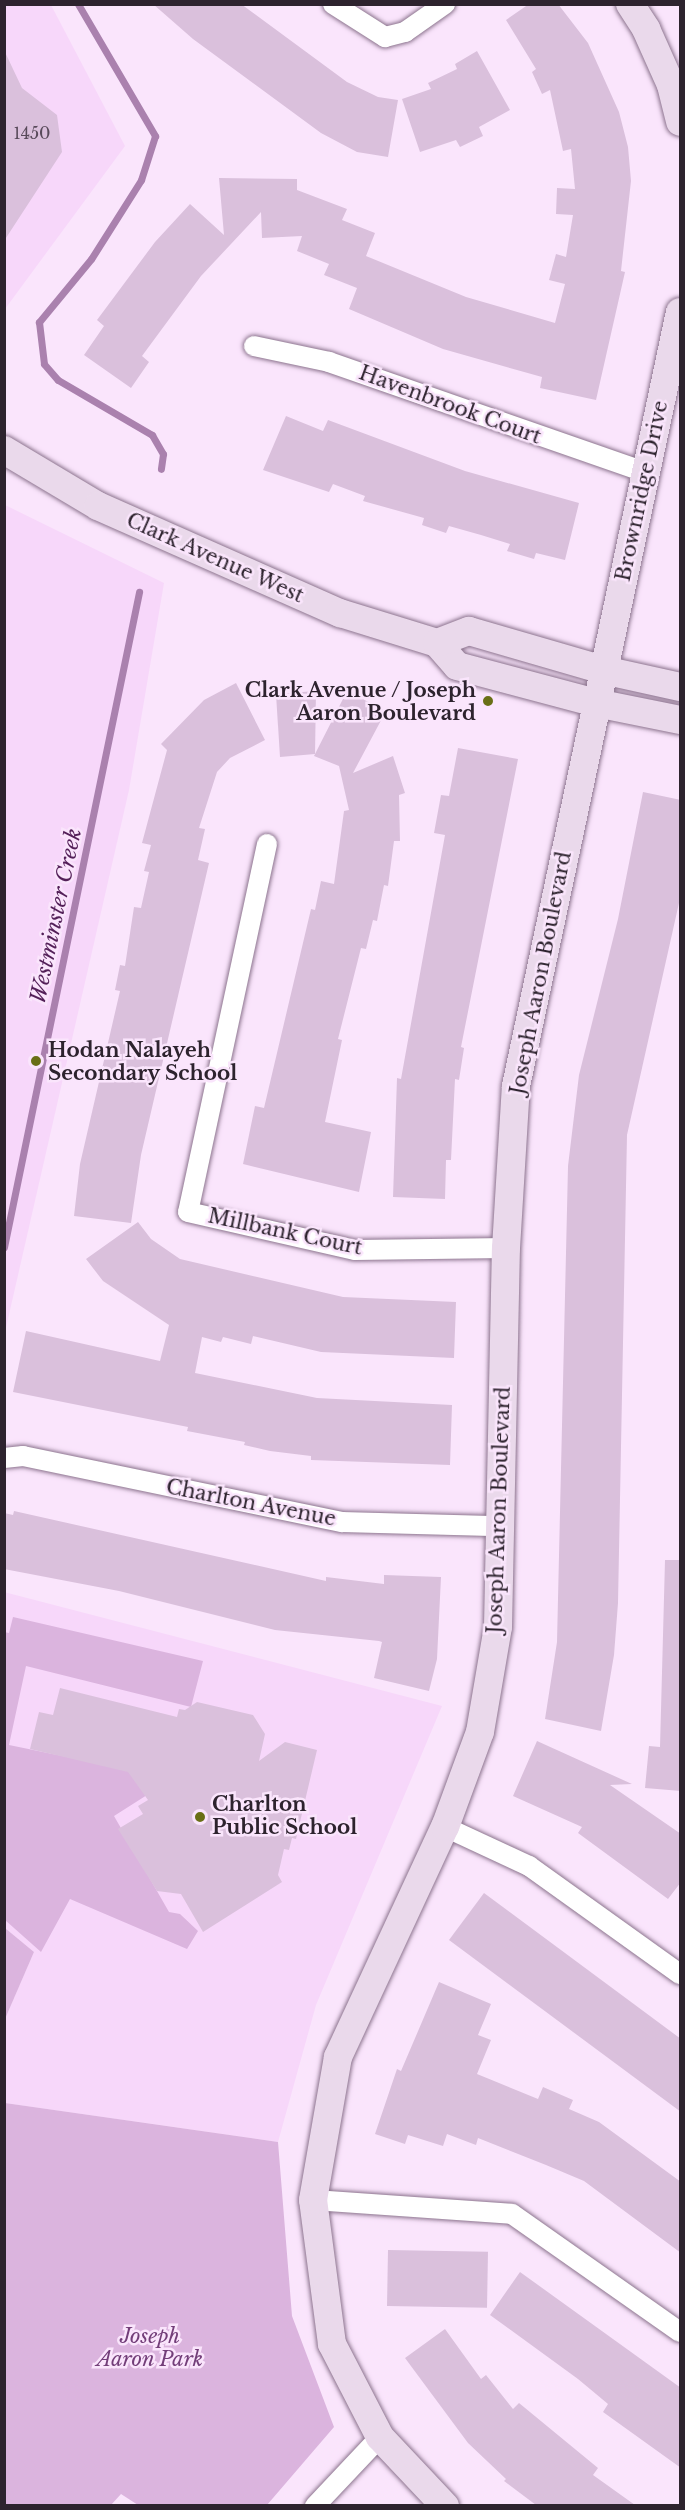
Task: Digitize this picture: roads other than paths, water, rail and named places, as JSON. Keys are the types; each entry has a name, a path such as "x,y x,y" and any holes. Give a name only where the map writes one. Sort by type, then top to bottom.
{"street":[{"path":"333,4 369,30 386,37 405,32 445,4"},
{"path":"630,4 646,29 671,85 681,122"},
{"name":"Brownridge Drive","path":"596,703 681,312"},
{"name":"Havenbrook Court","path":"254,346 329,362 645,472"},
{"name":"Clark Avenue West","path":"4,450 98,506 340,613 436,643"},
{"path":"681,687 603,670 469,631 436,643 457,666 596,703 681,720"},
{"name":"Joseph Aaron Boulevard","path":"445,2505 380,2437 332,2344 313,2200 338,2057 445,1827 480,1732 498,1627 506,1248 516,1086 596,703"},
{"name":"Millbank Court","path":"267,844 188,1212 355,1250 506,1248"},
{"name":"Charlton Avenue","path":"4,1458 23,1456 342,1522 500,1526"},
{"path":"445,1827 529,1866 679,1971"},
{"path":"313,2200 512,2214 681,2332"},
{"path":"315,2505 380,2437"}],"waterway":[{"name":"Westminster Creek","path":"78,4 155,136 141,180 91,259 39,322 44,364 58,380 152,435 163,454 161,469"},
{"name":"Westminster Creek","path":"4,1247 139,592"}],"place":[{"name":"Clark Avenue / Joseph Aaron Boulevard","path":"488,701"},
{"name":"Hodan Nalayeh Secondary School","path":"36,1061"},
{"name":"Charlton Public School","path":"200,1817"}],"park label":[{"name":"Joseph Aaron Park","path":"150,2348"}]}
